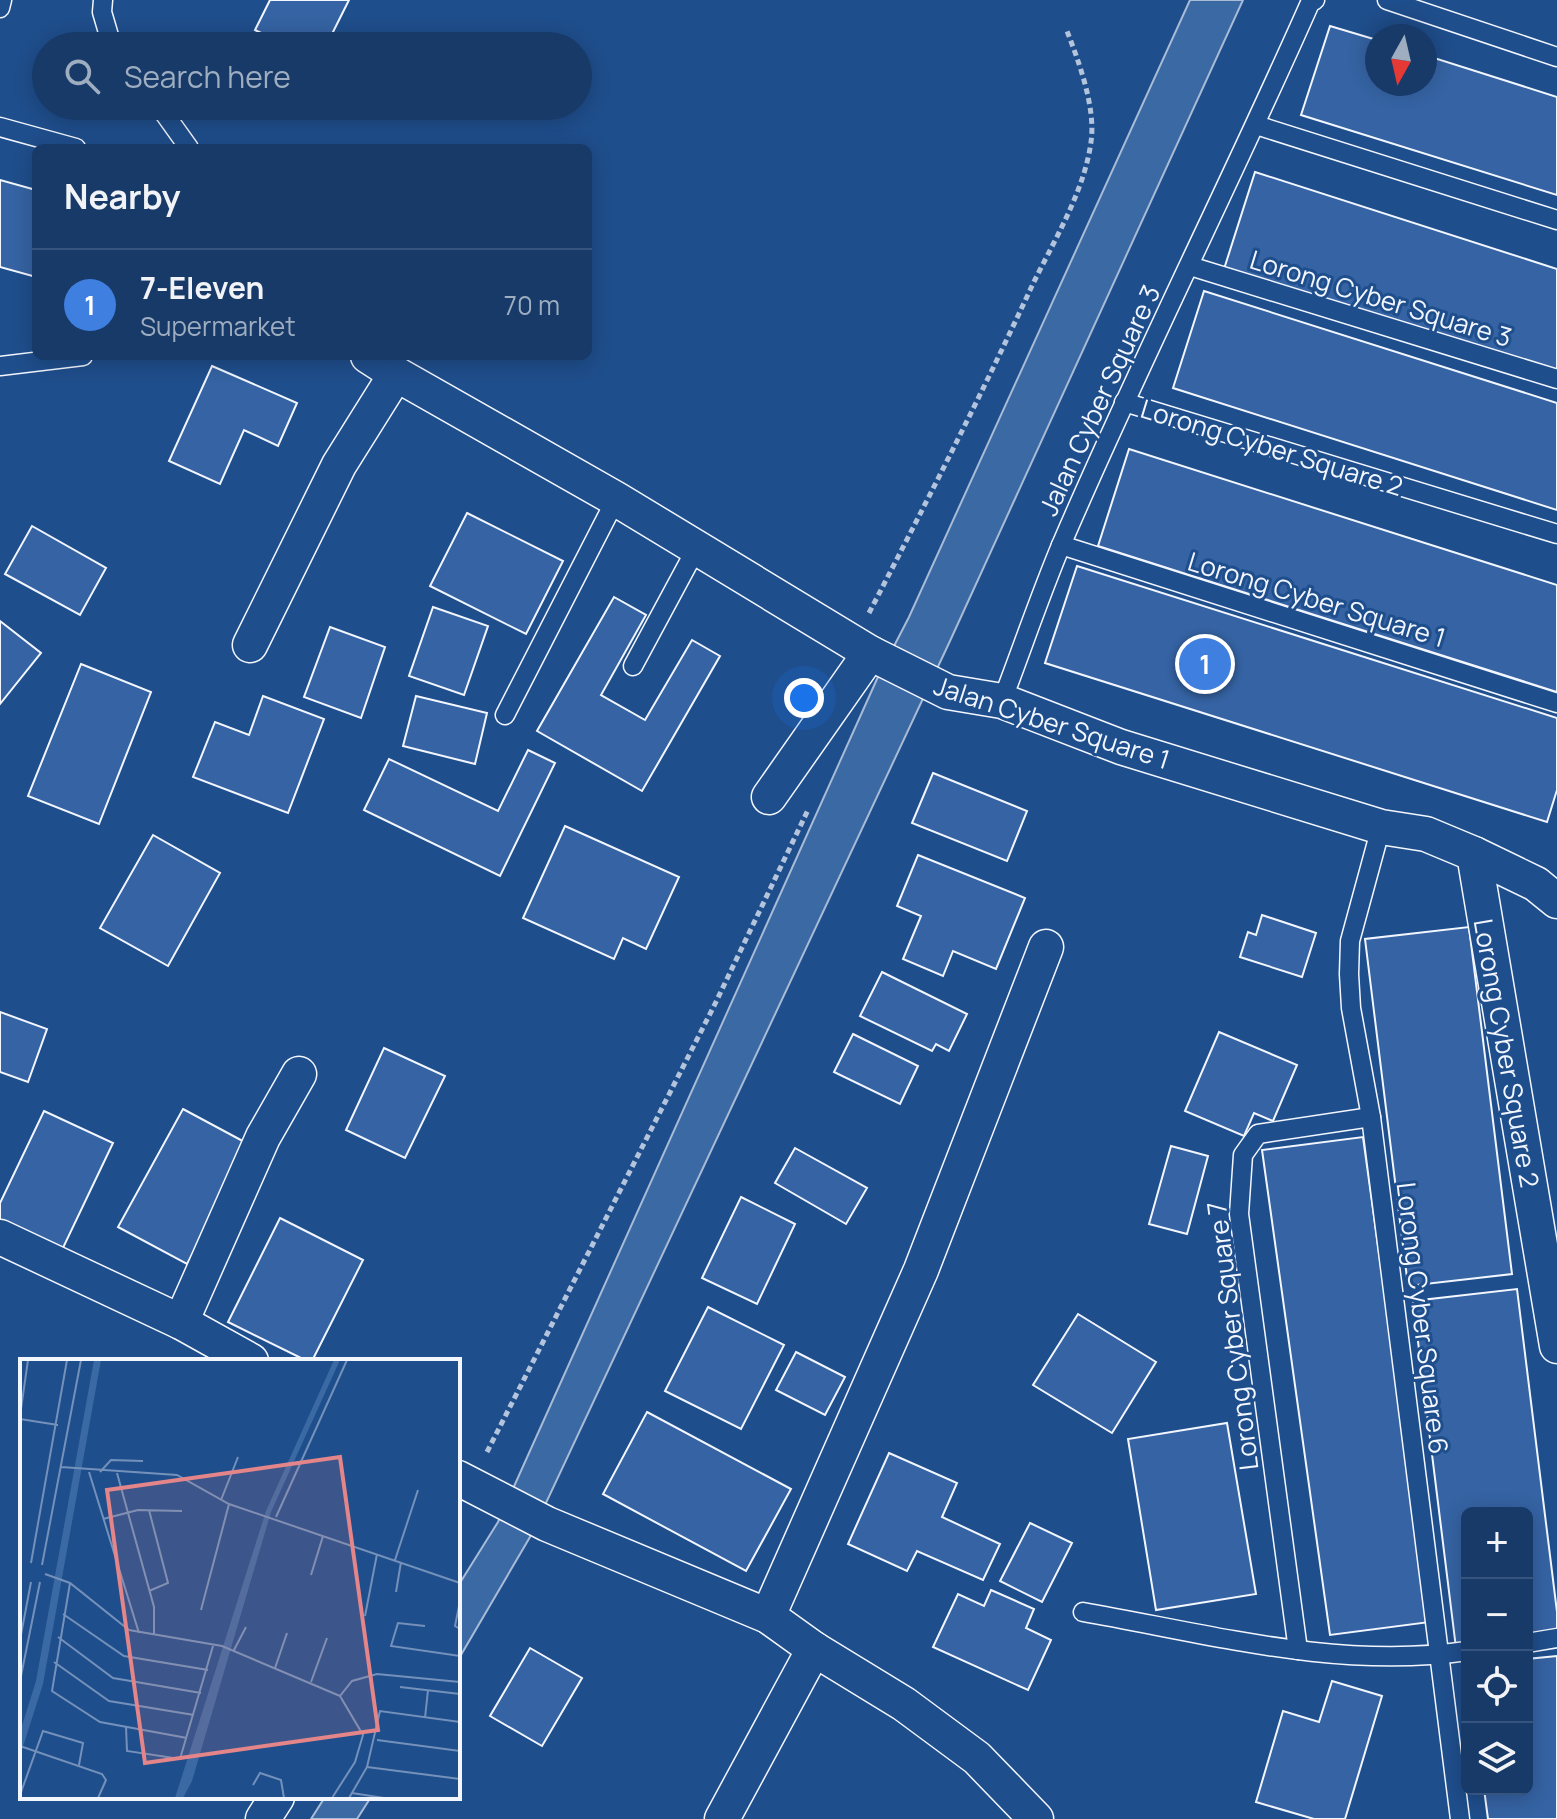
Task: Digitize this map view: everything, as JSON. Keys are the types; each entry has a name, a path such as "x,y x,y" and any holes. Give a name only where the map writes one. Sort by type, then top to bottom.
{"street":[{"name":"Jalan Cyber Square 1","path":"382,365 616,499 872,652 948,692 1002,701 1121,747 1381,827 1426,834 1536,884 1557,901"},
{"path":"250,645 339,465 382,365"},
{"path":"769,797 872,652"},
{"name":"Lorong Cyber Square 2","path":"1474,854 1557,1346"},
{"path":"768,1616 921,1270 1046,947"},
{"path":"181,1322 263,1137 299,1074"},
{"path":"0,1237 181,1322 247,1359"},
{"path":"470,1492 768,1616 814,1649 904,1704 977,1758 1036,1819"},
{"path":"722,1819 814,1649"},
{"path":"263,1819 276,1799"}],"lane":[{"path":"0,8 2,0"},
{"path":"103,0 102,12 108,32"},
{"name":"Jalan Cyber Square 3","path":"1002,701 1061,545 1124,402 1256,125 1310,3 1315,0"},
{"path":"1387,0 1557,57"},
{"path":"169,120 186,144"},
{"path":"1256,125 1557,220"},
{"path":"0,127 62,144"},
{"name":"Lorong Cyber Square 3","path":"1190,266 1557,379"},
{"path":"0,366 50,360"},
{"name":"Lorong Cyber Square 2","path":"1124,402 1557,534"},
{"path":"505,715 616,499"},
{"name":"Lorong Cyber Square 1","path":"1061,545 1557,703"},
{"path":"633,666 696,549"},
{"name":"Lorong Cyber Square 6","path":"1381,827 1350,941 1351,1008 1371,1117 1460,1819"},
{"name":"Lorong Cyber Square 7","path":"1298,1650 1239,1214 1243,1155 1258,1134 1371,1117"},
{"path":"1083,1612 1298,1650 1368,1657 1461,1652"},
{"path":"1533,1642 1557,1638"}],"path":[{"path":"872,652 960,440 1078,187 1091,141 1088,98 1067,31"},
{"path":"470,1492 714,1006 805,820 812,796"}],"water":[{"path":"1190,0 1243,0 950,641 530,1537 460,1657 460,1583 498,1522 877,679 909,617"},
{"path":"324,1799 370,1799 357,1819 311,1819"}],"building":[{"path":"270,0 349,0 333,32 255,30"},
{"path":"1330,26 1365,36 1365,96 1437,96 1437,59 1557,97 1557,195 1301,115"},
{"path":"1255,172 1557,269 1557,375 1224,269"},
{"path":"0,180 32,189 32,276 0,267"},
{"path":"1204,291 1557,403 1557,510 1173,388"},
{"path":"212,366 297,403 278,446 244,430 220,484 169,461"},
{"path":"1129,449 1557,585 1557,692 1098,546"},
{"path":"467,513 563,561 526,634 430,586"},
{"path":"32,526 106,568 80,615 5,574"},
{"path":"1077,566 1557,718 1557,790 1547,822 1045,663"},
{"path":"614,597 646,615 601,695 645,720 692,640 720,656 642,791 537,731"},
{"path":"433,607 488,626 464,695 409,676"},
{"path":"0,621 41,653 0,704"},
{"path":"330,627 385,647 361,718 304,697"},
{"path":"81,664 151,692 99,824 28,796"},
{"path":"263,696 324,719 288,813 193,777 215,722 249,735"},
{"path":"416,696 487,713 475,764 403,746"},
{"path":"528,750 555,763 500,876 364,810 389,759 498,811"},
{"path":"933,773 1027,811 1007,861 912,823"},
{"path":"565,826 679,877 646,949 623,938 614,959 523,918"},
{"path":"153,835 220,873 168,966 100,928"},
{"path":"918,855 1025,898 996,969 953,951 943,976 903,959 921,916 897,906"},
{"path":"1262,915 1316,933 1302,977 1240,957 1248,932 1256,935"},
{"path":"1469,927 1512,1274 1408,1286 1365,939"},
{"path":"882,972 967,1014 949,1051 936,1044 932,1051 860,1016"},
{"path":"0,1012 47,1029 28,1082 0,1072"},
{"path":"1219,1032 1297,1065 1273,1121 1254,1113 1244,1136 1185,1111"},
{"path":"853,1034 918,1066 900,1104 834,1072"},
{"path":"384,1048 445,1076 405,1158 346,1130"},
{"path":"183,1109 252,1146 187,1264 118,1227"},
{"path":"44,1111 113,1143 62,1250 0,1221 0,1203"},
{"path":"1363,1137 1430,1622 1330,1635 1262,1150"},
{"path":"1171,1146 1208,1156 1187,1234 1149,1224"},
{"path":"795,1148 867,1188 846,1224 775,1183"},
{"path":"741,1197 795,1224 757,1304 702,1278"},
{"path":"280,1218 363,1260 313,1359 303,1359 228,1322"},
{"path":"1517,1289 1557,1612 1557,1636 1533,1638 1533,1507 1461,1507 1461,1648 1456,1648 1413,1301"},
{"path":"708,1307 784,1345 741,1429 665,1391"},
{"path":"1078,1314 1156,1362 1112,1433 1033,1385"},
{"path":"796,1352 845,1377 825,1415 776,1390"},
{"path":"647,1412 791,1489 746,1571 603,1494"},
{"path":"1227,1423 1256,1594 1156,1610 1128,1439"},
{"path":"889,1453 957,1483 942,1517 1000,1544 983,1580 917,1551 907,1571 848,1544"},
{"path":"1030,1523 1072,1543 1042,1602 1000,1581"},
{"path":"991,1590 1034,1609 1026,1628 1051,1640 1028,1690 933,1647 958,1594 984,1606"},
{"path":"530,1648 582,1678 542,1746 490,1716"},
{"path":"1557,1656 1557,1819 1488,1819 1485,1795 1533,1795 1533,1658"},
{"path":"1332,1681 1382,1696 1345,1819 1314,1819 1256,1802 1283,1711 1319,1722"}],"place":[{"name":"7-Eleven","path":"1205,664"}]}
